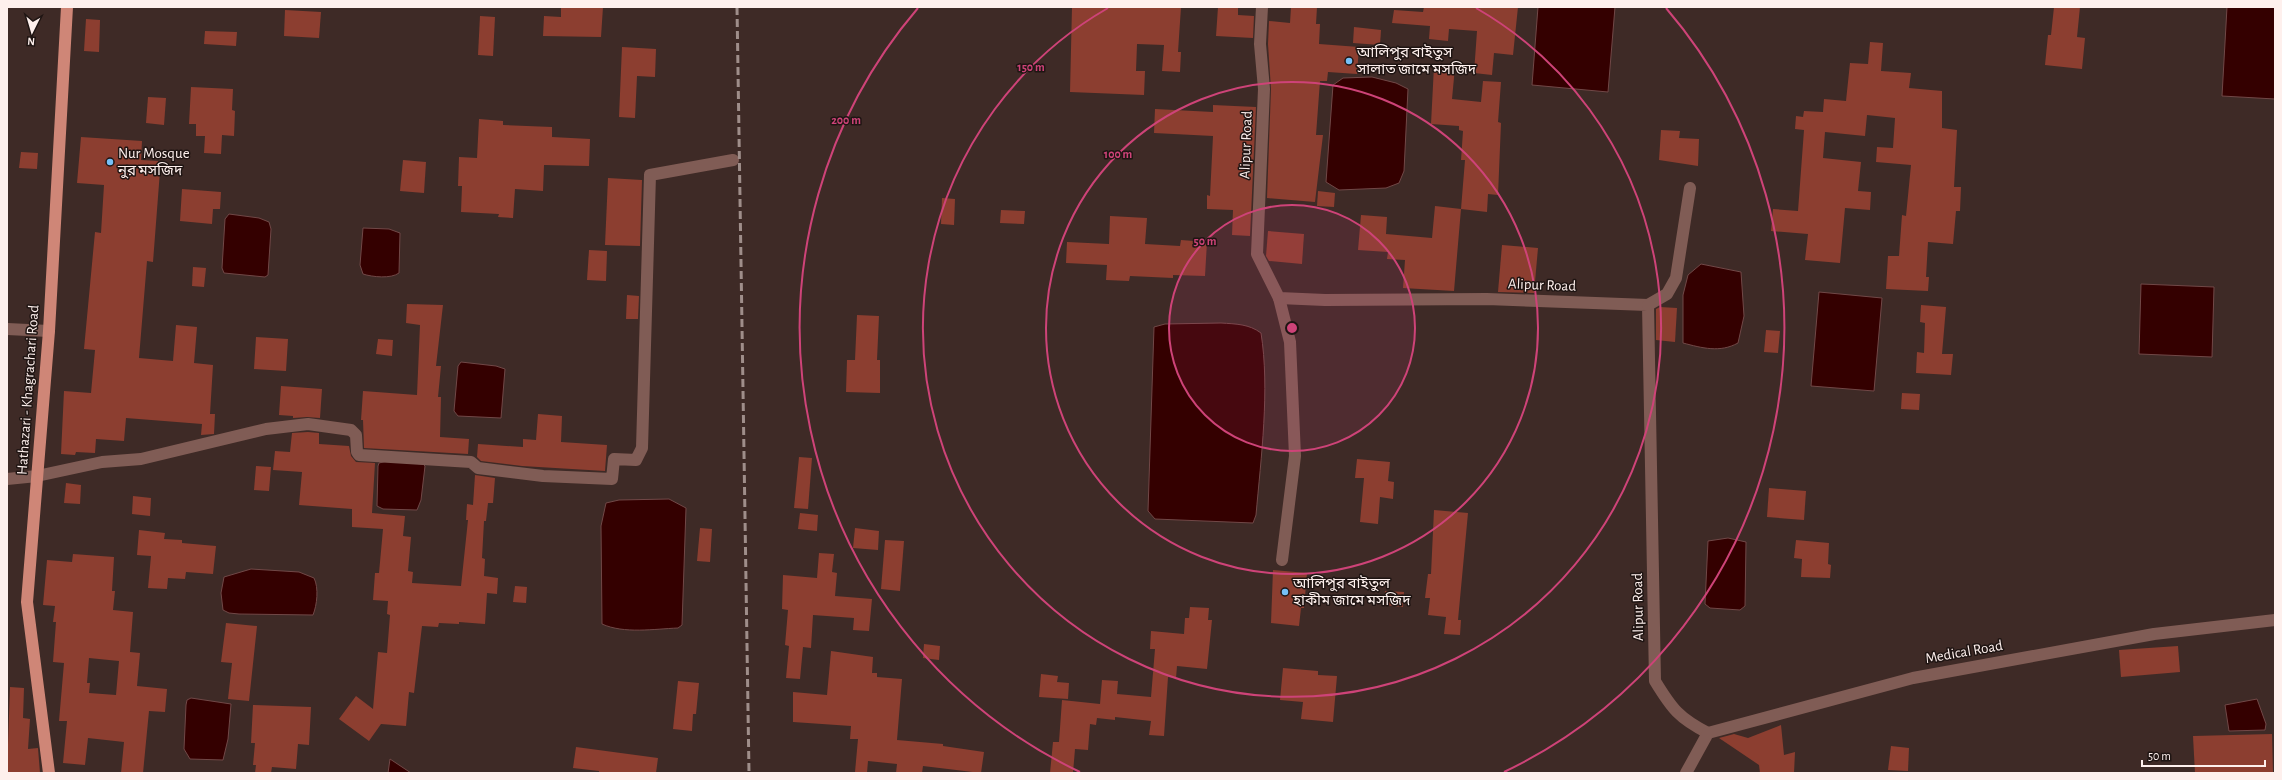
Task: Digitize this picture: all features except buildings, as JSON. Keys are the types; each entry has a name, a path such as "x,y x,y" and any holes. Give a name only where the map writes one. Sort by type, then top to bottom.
{"main road":[{"name":"Hathazari - Khagrachari Road","path":"49,773 27,602 49,331 67,7"}],"street":[{"name":"Alipur Road","path":"1262,7 1260,44 1264,89 1257,254 1279,298 1487,299 1648,305 1655,681 1670,706 1686,722 1708,733"},
{"path":"7,478 37,476 102,462 141,459 266,428 308,424 351,430 356,435 356,452 359,456 471,462 478,468 543,476 612,479 614,459 636,460 642,448 650,175 733,160"},
{"path":"1648,305 1667,294 1676,278 1690,188"},
{"path":"1279,298 1290,342 1295,456 1282,560"},
{"path":"7,329 49,331"},
{"name":"Medical Road","path":"1708,733 1913,678 2154,634 2275,620"},
{"path":"1686,773 1708,733"}],"shaded area":[{"path":"1538,7 1615,7 1608,92 1532,85"},
{"path":"2227,7 2275,7 2275,99 2222,96"},
{"path":"1372,77 1396,83 1408,89 1404,171 1399,183 1386,188 1339,190 1326,182 1333,85 1343,78"},
{"path":"229,214 259,218 269,222 271,229 268,275 265,277 224,273 222,268 225,219"},
{"path":"363,228 389,229 400,233 399,273 386,277 376,277 363,274 360,265"},
{"path":"1701,264 1741,272 1744,316 1738,343 1731,346 1711,349 1683,343 1683,295 1688,275"},
{"path":"2141,284 2214,287 2212,357 2139,354"},
{"path":"1819,292 1882,298 1874,391 1811,386"},
{"path":"1221,323 1247,326 1261,333 1264,355 1265,400 1256,515 1253,523 1155,519 1148,511 1154,327 1165,324"},
{"path":"461,362 496,366 505,369 501,418 458,416 454,411 458,366"},
{"path":"387,461 423,464 425,466 421,500 417,510 383,509 377,506 378,466 379,463"},
{"path":"669,499 686,508 682,625 678,628 629,630 602,624 601,526 606,503 619,500"},
{"path":"1728,538 1746,542 1745,606 1740,610 1710,608 1705,604 1708,541"},
{"path":"251,569 299,572 314,578 317,587 317,596 313,615 239,614 229,613 223,610 221,593 224,577"},
{"path":"191,698 231,704 228,739 223,760 190,759 184,749 186,705 187,700"},
{"path":"2257,699 2266,724 2265,730 2229,731 2225,705"},
{"path":"390,759 411,773 388,773"}],"railway":[{"path":"737,7 749,773"}],"place":[{"name":"আলিপুর বাইতুস সালাত জামে মসজিদ","path":"1349,61"},
{"name":"Nur Mosque নুর মসজিদ","path":"110,162"},
{"name":"আলিপুর বাইতুল হাকীম জামে মসজিদ","path":"1285,592"}]}
